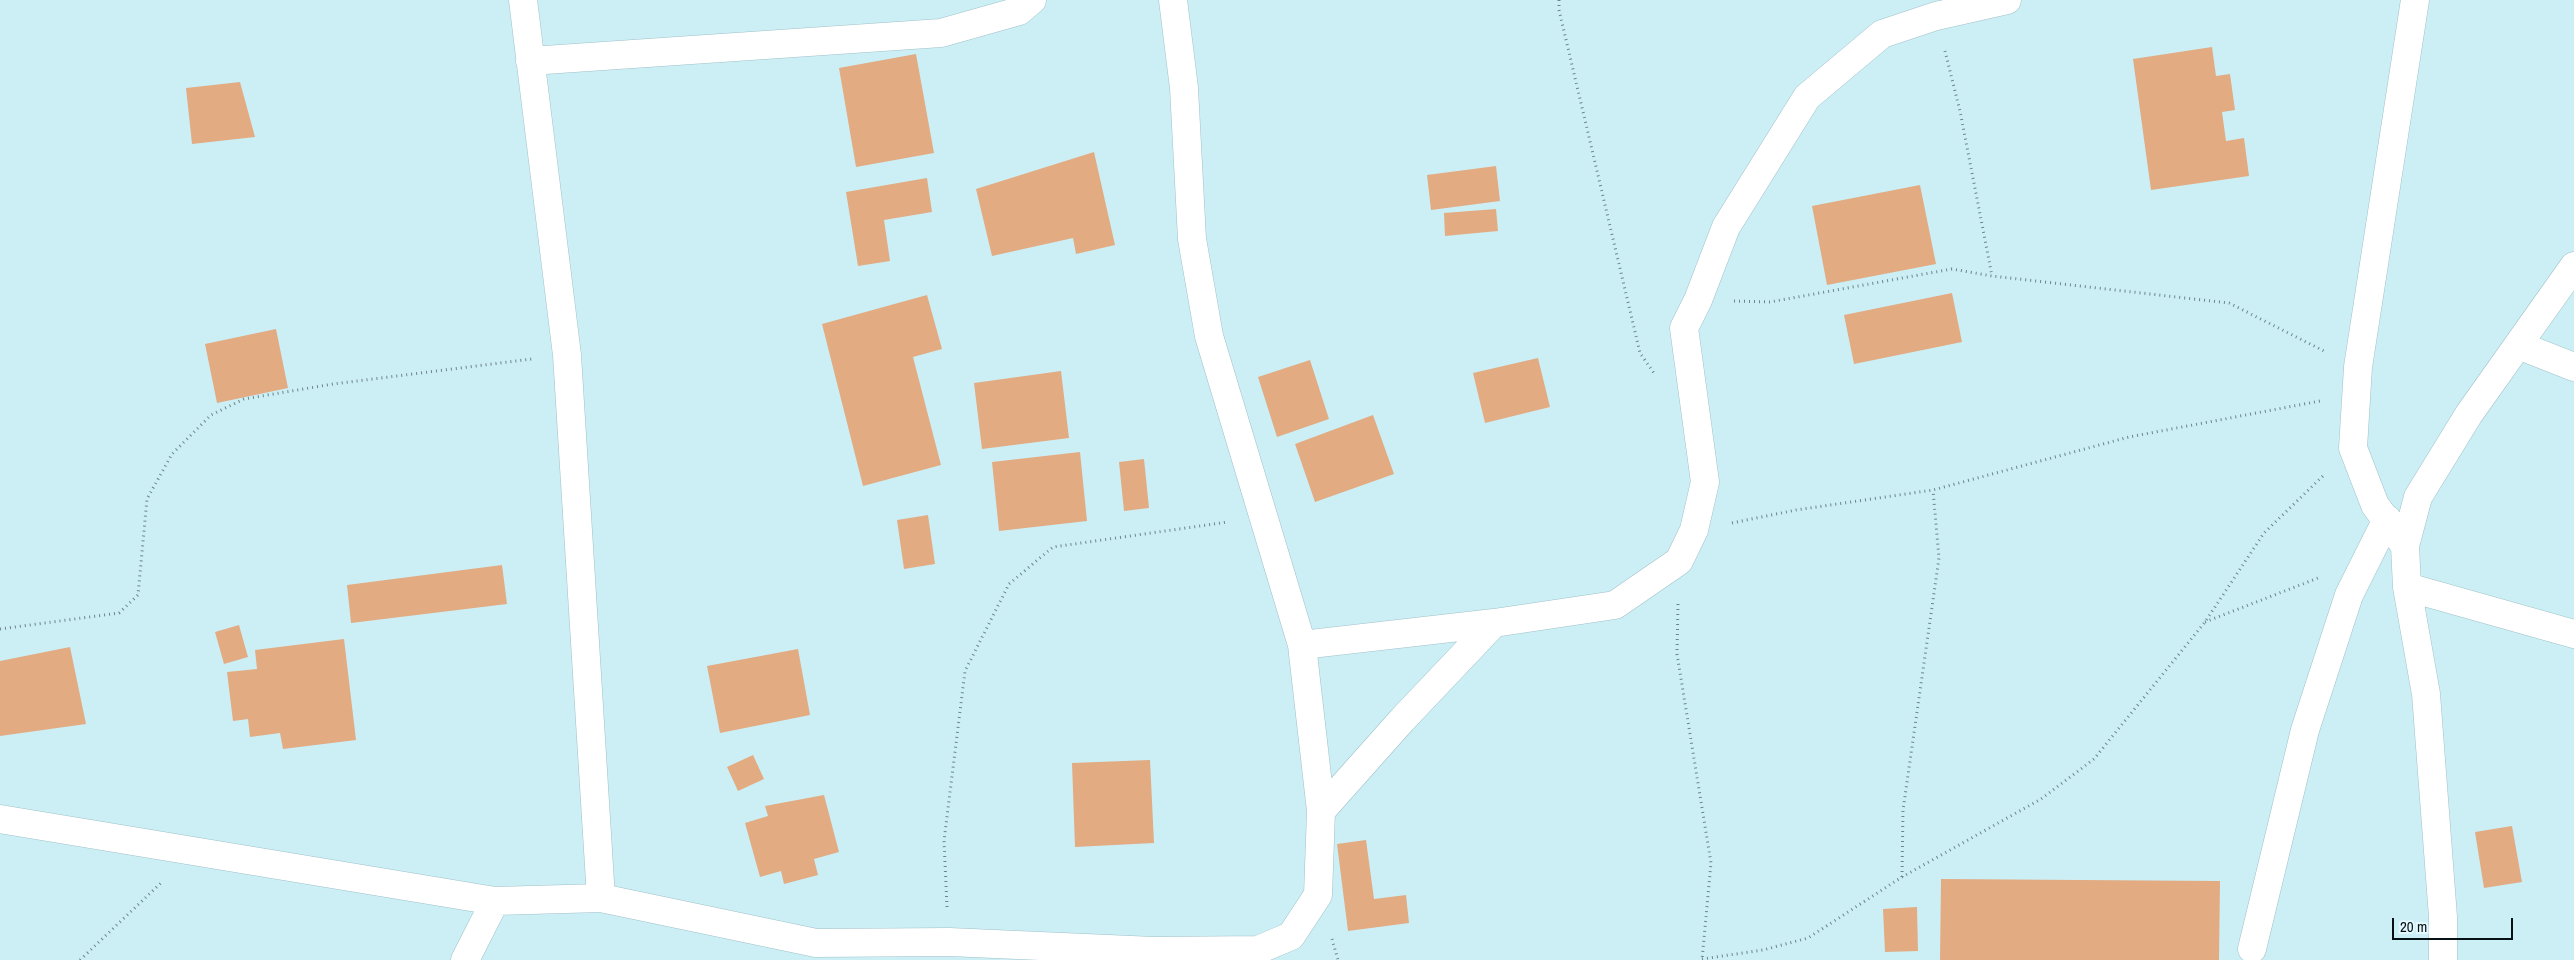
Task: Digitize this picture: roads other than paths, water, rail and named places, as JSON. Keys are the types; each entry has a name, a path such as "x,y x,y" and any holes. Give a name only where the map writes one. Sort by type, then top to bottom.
{"street":[{"path":"523,0 567,355 601,898"},
{"path":"530,61 941,33 1019,11 1032,0"},
{"path":"0,819 495,901 601,898 816,943 949,942 1152,956 1258,950 1291,936 1318,895 1321,811 1302,645 1209,336 1192,239 1184,88 1173,0"},
{"path":"1302,645 1494,623 1615,605 1679,561 1694,530 1705,482 1684,328 1698,300 1726,227 1807,97 1882,34 1936,16 2007,0"},
{"path":"2404,546 2375,505 2353,448 2358,368 2414,0"},
{"path":"2443,960 2443,916 2426,694 2407,587 2404,546 2418,497 2469,414 2574,266"},
{"path":"2518,345 2574,367"},
{"path":"2252,949 2305,730 2349,595 2386,519"},
{"path":"2407,587 2574,634"},
{"path":"1321,811 1402,720 1494,623"},
{"path":"466,960 495,901"}]}
